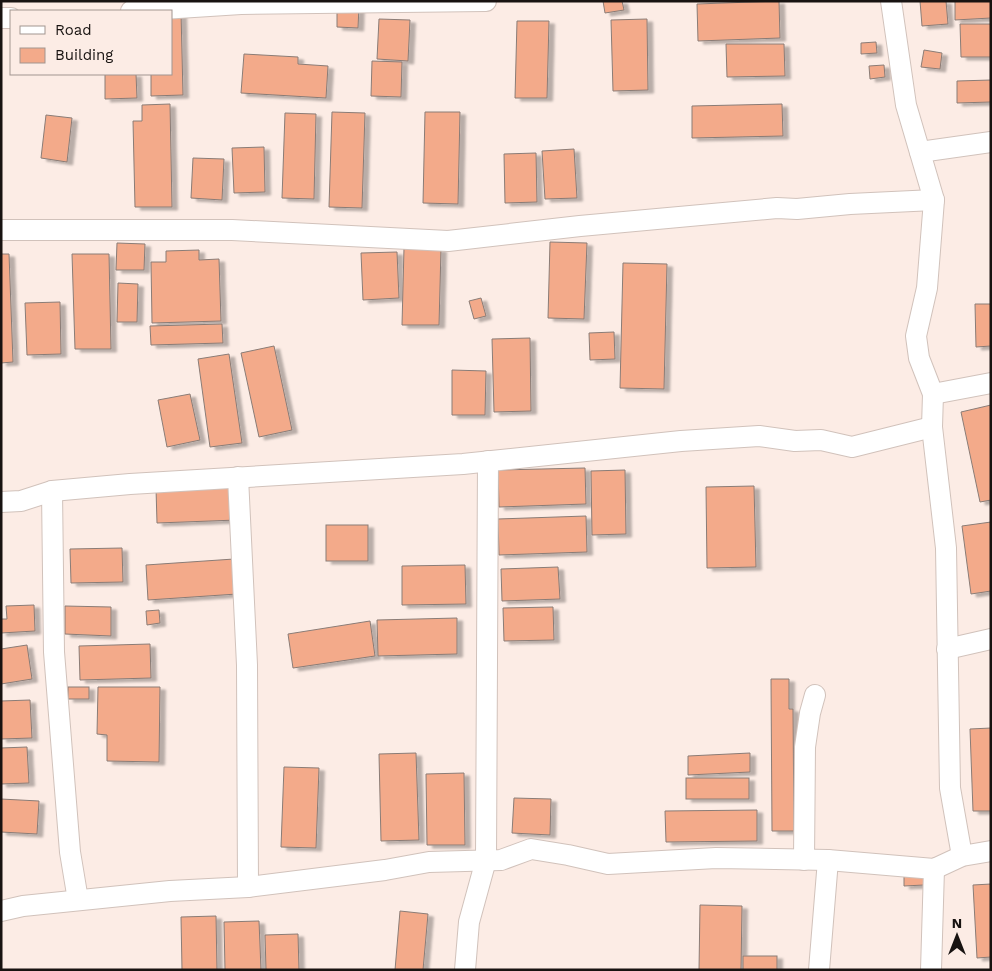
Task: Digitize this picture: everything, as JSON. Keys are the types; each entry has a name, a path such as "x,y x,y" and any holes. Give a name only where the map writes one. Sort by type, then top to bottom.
{"street":[{"path":"147,10 241,4 486,1"},
{"path":"891,1 906,105 934,200 927,288 916,336 919,358 933,394 932,427 946,548 950,788 962,856"},
{"path":"920,152 991,142"},
{"path":"1,230 232,230 448,241 580,226 777,208 797,209 850,204 934,200"},
{"path":"933,394 991,383"},
{"path":"1,502 21,501 52,491 130,484 463,464 682,441 759,436 794,441 821,440 852,447 932,427"},
{"path":"465,970 469,922 486,860 488,461"},
{"path":"238,477 247,665 248,886"},
{"path":"52,491 54,652 70,852 78,900"},
{"path":"947,649 991,639"},
{"path":"804,860 805,747 810,713 815,695"},
{"path":"1,911 23,906 78,900 248,886 385,870 429,862 501,860 532,849 608,864 716,858 828,860 934,869 962,856 991,851"},
{"path":"819,970 828,860"},
{"path":"931,970 934,869"}],"building":[{"path":"603,1 622,1 624,10 605,13"},
{"path":"779,1 780,38 698,41 697,4"},
{"path":"920,1 946,1 948,24 922,26"},
{"path":"955,1 991,1 991,18 955,20"},
{"path":"337,5 359,6 358,28 337,27"},
{"path":"172,12 181,12 183,95 151,96 151,75 172,75"},
{"path":"379,19 410,20 408,61 377,59"},
{"path":"647,19 648,90 613,91 611,20"},
{"path":"517,21 549,21 547,98 515,98"},
{"path":"960,24 991,24 991,57 961,57"},
{"path":"876,42 877,53 861,54 861,43"},
{"path":"726,44 784,44 785,76 727,77"},
{"path":"924,50 942,53 940,69 921,67"},
{"path":"244,54 298,57 298,64 328,66 326,98 241,93"},
{"path":"372,61 402,62 401,97 371,96"},
{"path":"884,65 885,77 870,79 869,66"},
{"path":"105,75 136,75 137,98 105,99"},
{"path":"991,80 991,102 957,103 957,81"},
{"path":"170,104 172,207 135,207 133,121 142,121 142,105"},
{"path":"782,104 783,136 692,138 692,106"},
{"path":"332,112 365,113 362,208 329,207"},
{"path":"425,112 460,112 458,204 423,203"},
{"path":"285,113 316,114 314,199 282,198"},
{"path":"46,115 72,118 67,162 41,158"},
{"path":"264,147 265,192 234,193 232,148"},
{"path":"574,149 577,198 545,199 542,151"},
{"path":"536,153 537,202 505,203 504,154"},
{"path":"193,158 224,159 222,200 191,198"},
{"path":"550,242 587,243 584,319 548,318"},
{"path":"117,243 145,244 144,270 116,270"},
{"path":"404,248 441,249 439,325 402,325"},
{"path":"199,250 199,260 219,259 221,321 152,323 151,262 166,262 166,251"},
{"path":"397,252 399,298 363,300 361,253"},
{"path":"1,254 9,254 13,362 1,363"},
{"path":"72,254 109,254 111,349 75,349"},
{"path":"623,263 667,264 664,389 620,388"},
{"path":"118,283 138,284 137,322 117,322"},
{"path":"481,298 486,316 474,319 469,301"},
{"path":"60,302 61,354 27,355 25,303"},
{"path":"975,304 991,304 991,346 976,347"},
{"path":"222,324 223,343 151,345 150,326"},
{"path":"614,332 615,359 590,360 589,333"},
{"path":"530,338 531,411 494,412 492,339"},
{"path":"274,346 292,430 259,437 241,353"},
{"path":"229,354 242,443 210,447 198,359"},
{"path":"452,370 486,371 485,415 452,415"},
{"path":"190,394 200,440 167,447 158,400"},
{"path":"991,405 991,500 980,502 961,412"},
{"path":"585,468 586,504 499,507 498,470"},
{"path":"625,470 626,534 592,535 591,471"},
{"path":"237,486 237,520 157,523 156,488"},
{"path":"754,486 756,567 707,568 706,487"},
{"path":"586,516 587,552 499,555 498,519"},
{"path":"991,522 991,591 971,594 962,526"},
{"path":"326,525 368,525 368,561 326,561"},
{"path":"122,548 123,582 71,583 70,549"},
{"path":"234,559 237,594 148,600 146,565"},
{"path":"465,565 466,604 402,605 402,566"},
{"path":"558,567 560,599 502,601 501,569"},
{"path":"34,605 35,631 1,633 1,619 7,619 6,606"},
{"path":"65,606 111,607 111,636 65,634"},
{"path":"553,607 554,640 504,641 503,608"},
{"path":"159,610 160,623 147,625 146,611"},
{"path":"457,618 457,654 378,656 377,620"},
{"path":"370,621 375,656 293,668 288,634"},
{"path":"150,644 151,678 80,680 79,646"},
{"path":"27,645 32,679 1,684 1,649"},
{"path":"771,679 789,679 789,709 793,709 794,831 772,831"},
{"path":"68,687 89,687 89,699 68,699"},
{"path":"98,687 160,687 159,762 107,761 107,735 97,734"},
{"path":"30,700 32,738 1,739 1,701"},
{"path":"991,728 991,811 973,811 970,729"},
{"path":"27,747 29,783 1,784 1,748"},
{"path":"416,753 419,840 381,841 379,754"},
{"path":"750,753 750,772 688,775 688,756"},
{"path":"284,767 319,768 316,848 281,847"},
{"path":"464,773 465,845 427,845 426,774"},
{"path":"686,778 749,778 749,799 686,799"},
{"path":"514,798 551,799 550,835 512,833"},
{"path":"1,799 39,801 37,834 1,832"},
{"path":"757,810 757,841 666,842 665,811"},
{"path":"924,872 924,885 904,886 904,873"},
{"path":"991,884 991,957 977,958 973,885"},
{"path":"700,905 742,906 741,970 699,970"},
{"path":"400,911 428,914 423,970 395,970"},
{"path":"216,916 217,970 182,970 181,917"},
{"path":"259,921 261,970 225,970 224,922"},
{"path":"298,934 299,970 266,970 265,935"},
{"path":"743,956 777,956 777,970 743,970"}]}
